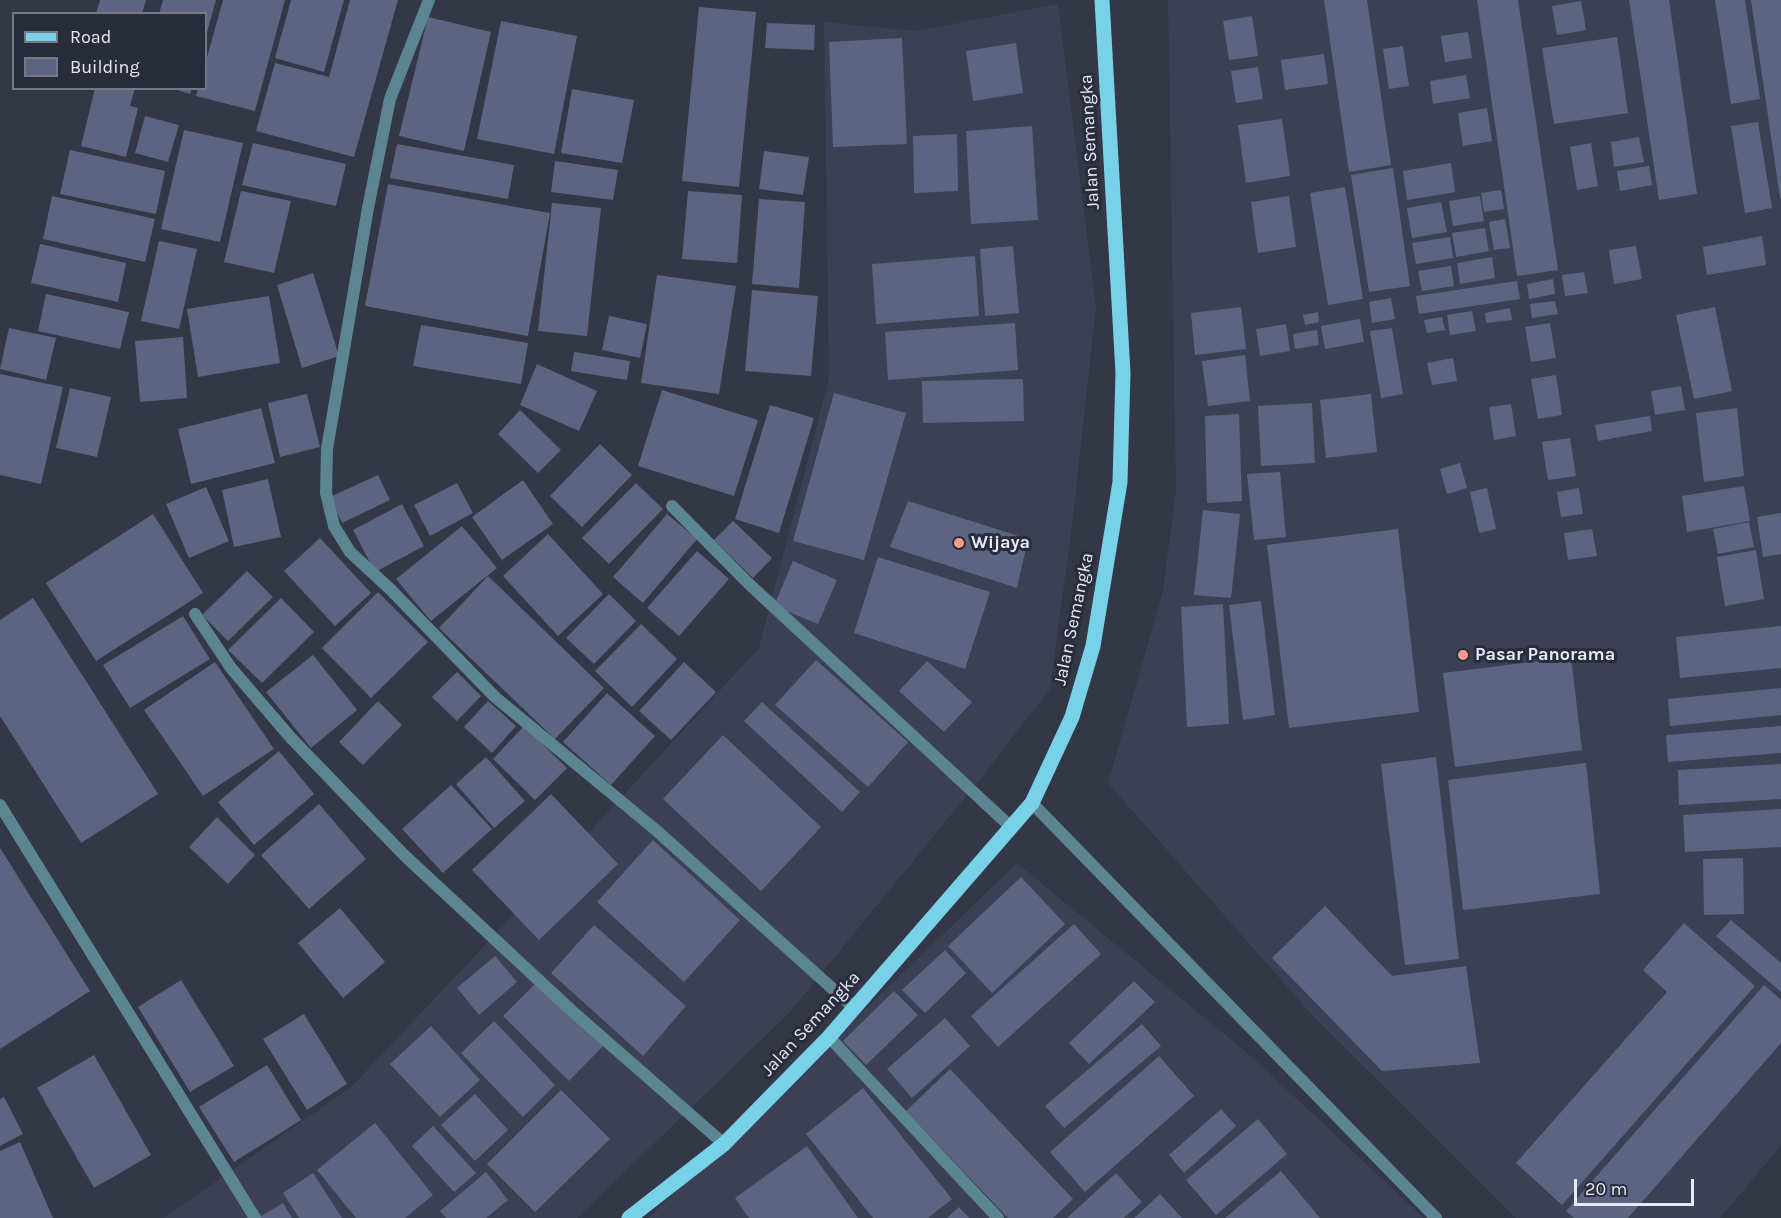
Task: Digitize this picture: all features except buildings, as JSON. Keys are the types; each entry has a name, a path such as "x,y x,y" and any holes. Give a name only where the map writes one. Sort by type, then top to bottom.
{"main road":[{"name":"Jalan Semangka","path":"629,1218 724,1144 854,1008 1032,803 1072,717 1093,646 1120,482 1123,373 1102,0"}],"street":[{"path":"429,0 390,99 368,208 327,449 326,494 334,526 350,552 390,589 495,697 657,831 854,1008"},
{"path":"672,506 748,583 1011,827"},
{"path":"195,614 231,668 291,738 404,855 572,1011 724,1144"},
{"path":"1032,803 1436,1218"},
{"path":"0,805 255,1218"},
{"path":"828,1037 998,1218"}],"shaded area":[{"name":"Pasar Panorama","path":"1168,0 1781,0 1781,1146 1720,1218 1516,1218 1311,1014 1108,783 1163,591 1176,489"},
{"path":"1058,4 1096,307 1072,526 1050,689 981,778 789,1013 577,1218 164,1218 351,1087 759,648 829,378 824,22 916,31"},
{"path":"1017,863 1252,1057 1424,1218 648,1218"}],"place":[{"name":"Wijaya","path":"959,543"},
{"name":"Pasar Panorama","path":"1463,655"}]}
